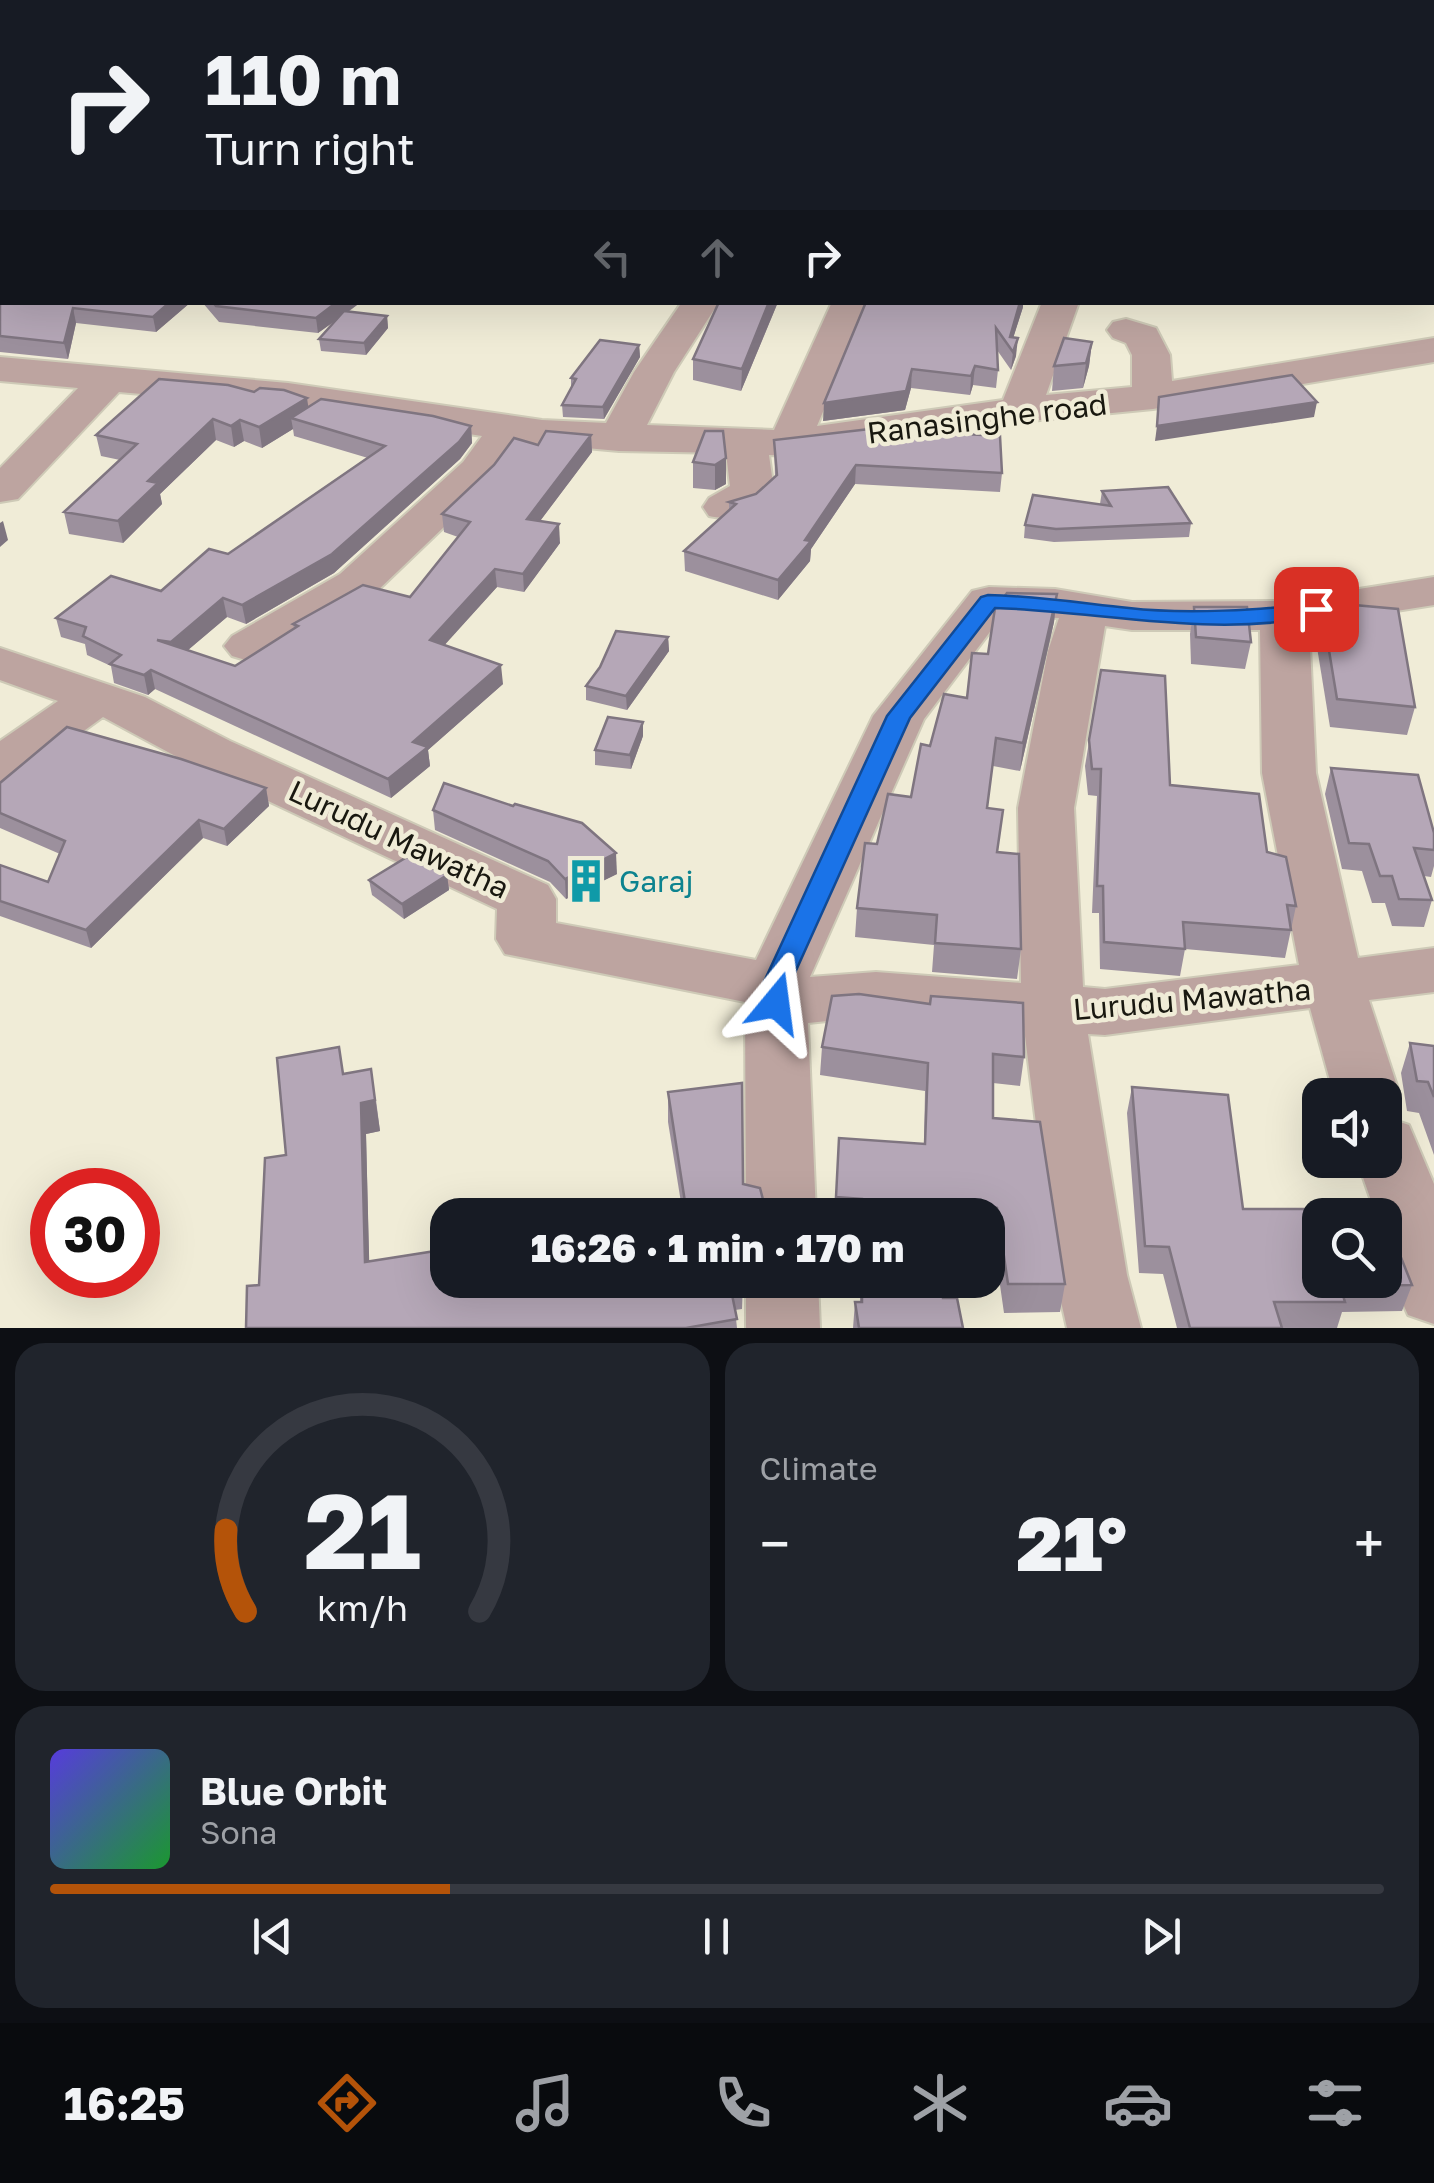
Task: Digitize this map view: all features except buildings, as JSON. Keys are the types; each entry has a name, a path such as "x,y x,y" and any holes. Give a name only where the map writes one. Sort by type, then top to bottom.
{"street":[{"path":"619,438 654,372 699,305"},
{"path":"789,443 849,305"},
{"path":"1020,410 1061,305"},
{"path":"1126,330 1142,336 1151,355 1153,398"},
{"name":"Ranasinghe road","path":"0,369 288,395 508,428 619,438 789,443 1020,410 1153,398 1309,368 1434,350"},
{"path":"2,490 110,378"},
{"path":"248,646 357,584 478,471 508,428"},
{"path":"725,507 752,491 746,442"},
{"path":"781,1198 776,994 899,716 988,601 1086,608 1132,616 1284,615 1434,591"},
{"path":"1086,608 1073,650 1046,808 1053,1010 1091,1275 1104,1328"},
{"path":"1284,615 1289,772 1334,986 1362,1078"},
{"name":"Lurudu Mawatha","path":"0,663 128,708 211,753 527,899 526,939 776,994 876,994 1104,1012 1334,986 1434,970"},
{"path":"0,766 97,697"},
{"path":"1398,1178 1434,1293"},
{"path":"782,1298 783,1328"}],"place":[{"name":"Garaj","path":"586,881"}],"route":[{"path":"776,1003 776,986 899,716 988,601 1055,603 1132,616 1284,615 1316,609"}]}
